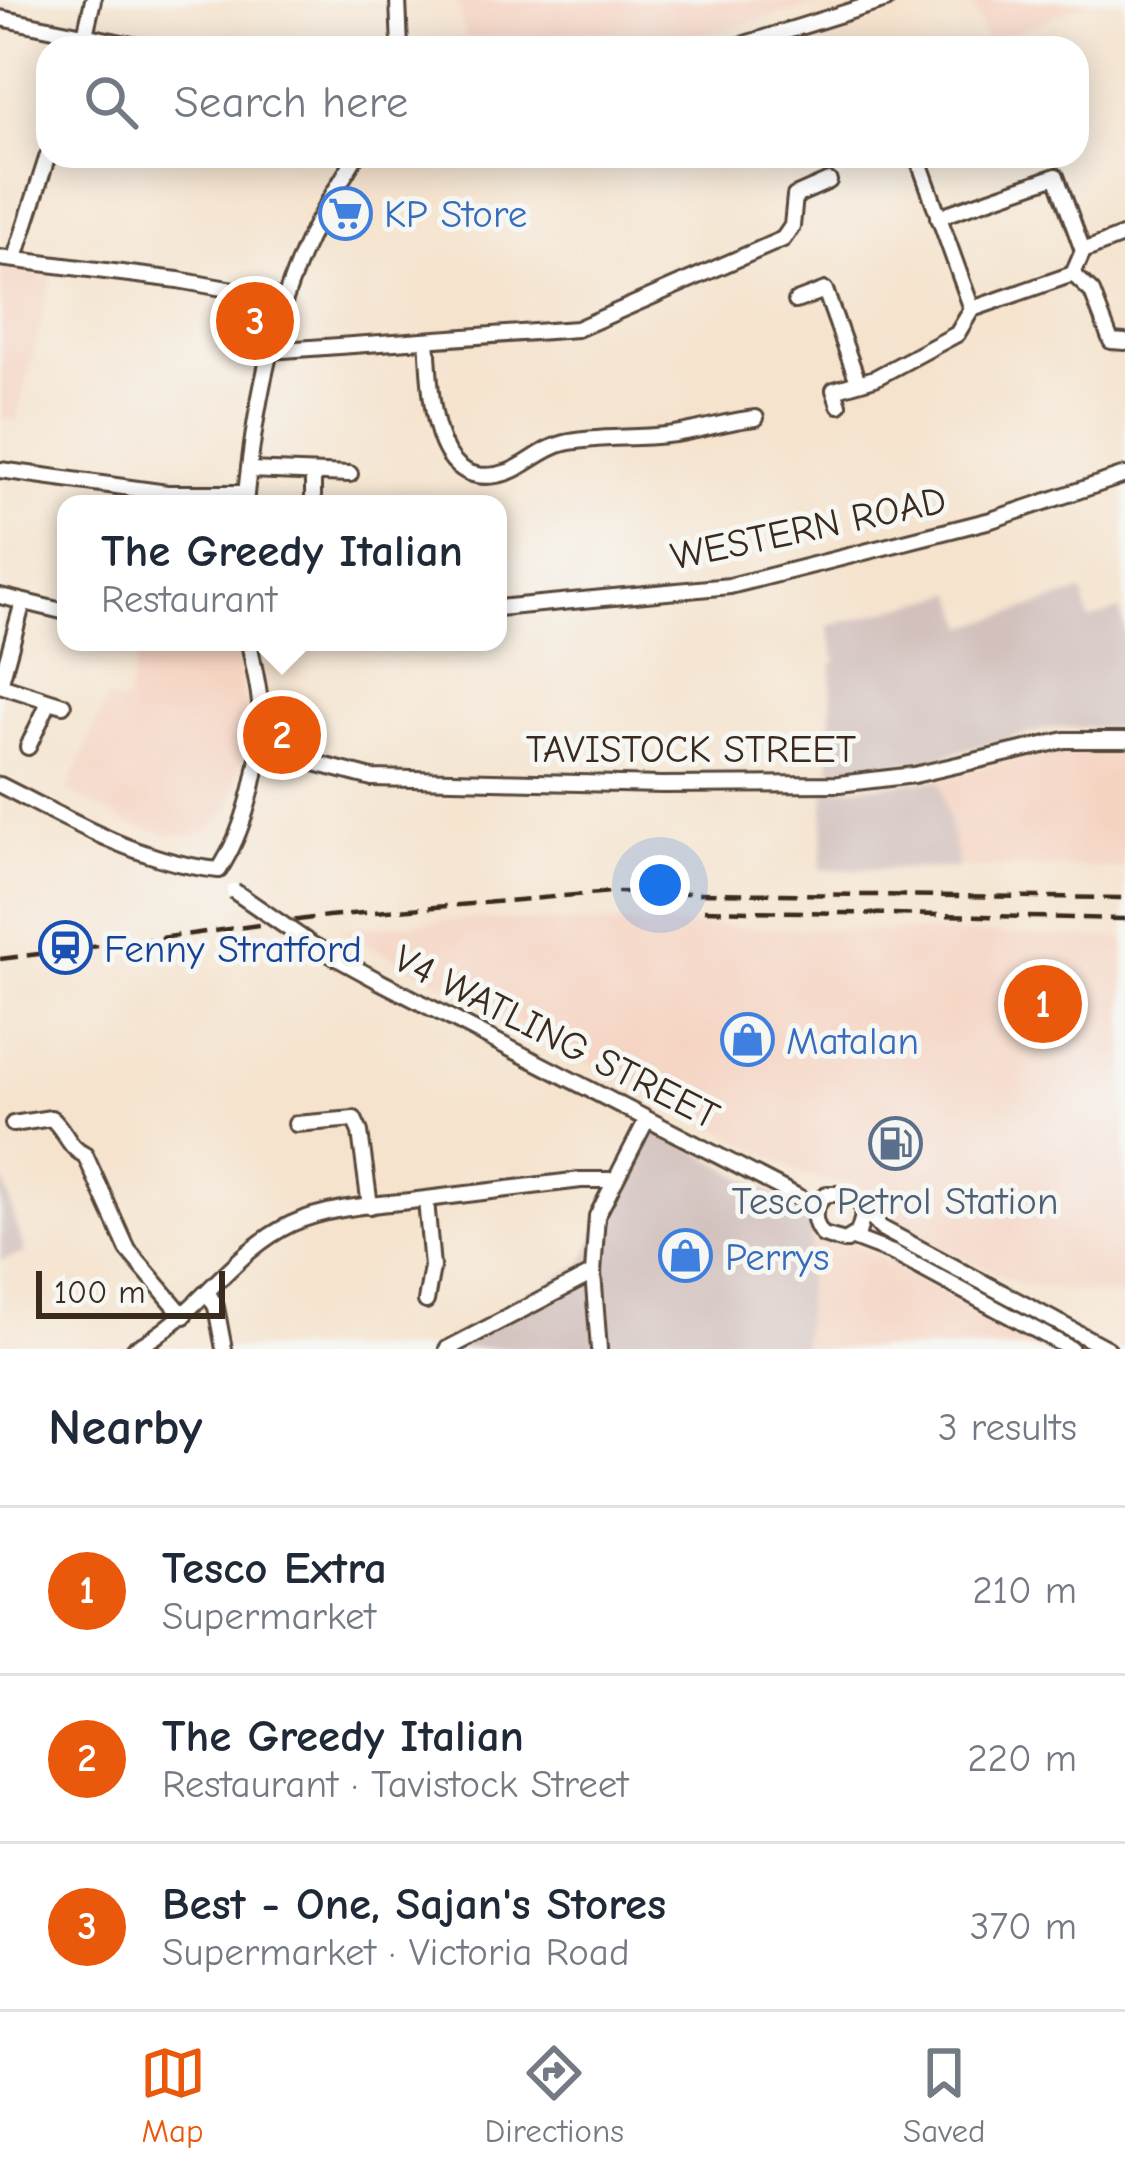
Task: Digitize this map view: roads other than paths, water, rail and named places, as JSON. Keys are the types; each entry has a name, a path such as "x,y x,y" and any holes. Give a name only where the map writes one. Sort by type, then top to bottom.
{"street":[{"path":"85,35 93,0"},
{"path":"398,0 402,36"},
{"path":"770,36 886,0"},
{"path":"0,18 90,36"},
{"path":"43,168 8,258 284,299"},
{"path":"246,495 269,351 284,299 311,235 349,168"},
{"path":"920,168 972,309"},
{"path":"938,217 1056,176 1083,251"},
{"path":"269,351 578,329 783,239 792,226 795,196 830,181"},
{"path":"839,405 834,390 875,377 957,334 972,309 1074,270 1083,251 1125,235"},
{"path":"1074,270 1092,292 1111,341 1125,342"},
{"path":"796,301 825,290 858,382"},
{"path":"427,340 436,434 449,456 468,470 506,472 567,442 671,435 756,418"},
{"path":"0,470 199,495"},
{"path":"249,470 350,475"},
{"path":"313,473 313,495"},
{"name":"WESTERN ROAD","path":"507,607 730,586 991,520 1125,475"},
{"path":"0,596 57,610"},
{"path":"23,602 0,685 56,703 28,747"},
{"path":"0,785 126,848 191,868 219,870 243,826 261,727 250,651"},
{"name":"TAVISTOCK STREET","path":"257,748 372,778 839,784 914,775 1064,740 1125,740"},
{"name":"V4 WATLING STREET","path":"219,870 234,891 311,944 816,1206"},
{"path":"13,1124 51,1118 60,1125 75,1151 85,1155 128,1250 184,1316"},
{"path":"296,1124 354,1119 370,1206"},
{"path":"599,1349 593,1273 597,1216 646,1121"},
{"path":"134,1349 184,1316 264,1241 291,1224 370,1206 580,1180 614,1180"},
{"path":"1071,1349 895,1254 853,1238 837,1242 823,1235 814,1222 816,1206 827,1194 843,1192 858,1199 864,1213 901,1240 1108,1349"},
{"path":"426,1199 432,1267 426,1301"},
{"path":"853,1238 862,1227 864,1213"},
{"path":"447,1349 593,1273"},
{"path":"208,1293 216,1306 224,1349"}],"railway":[{"path":"0,959 328,916 612,892 1125,898"},
{"path":"704,910 1125,919"}],"place":[{"name":"KP Store","path":"345,213"},
{"name":"Best - One, Sajan's Stores","path":"255,321"},
{"name":"The Greedy Italian","path":"282,735"},
{"name":"Fenny Stratford","path":"65,948"},
{"name":"Tesco Extra","path":"1043,1004"},
{"name":"Matalan","path":"747,1040"},
{"name":"Tesco Petrol Station","path":"895,1143"},
{"name":"Perrys","path":"686,1256"}]}
